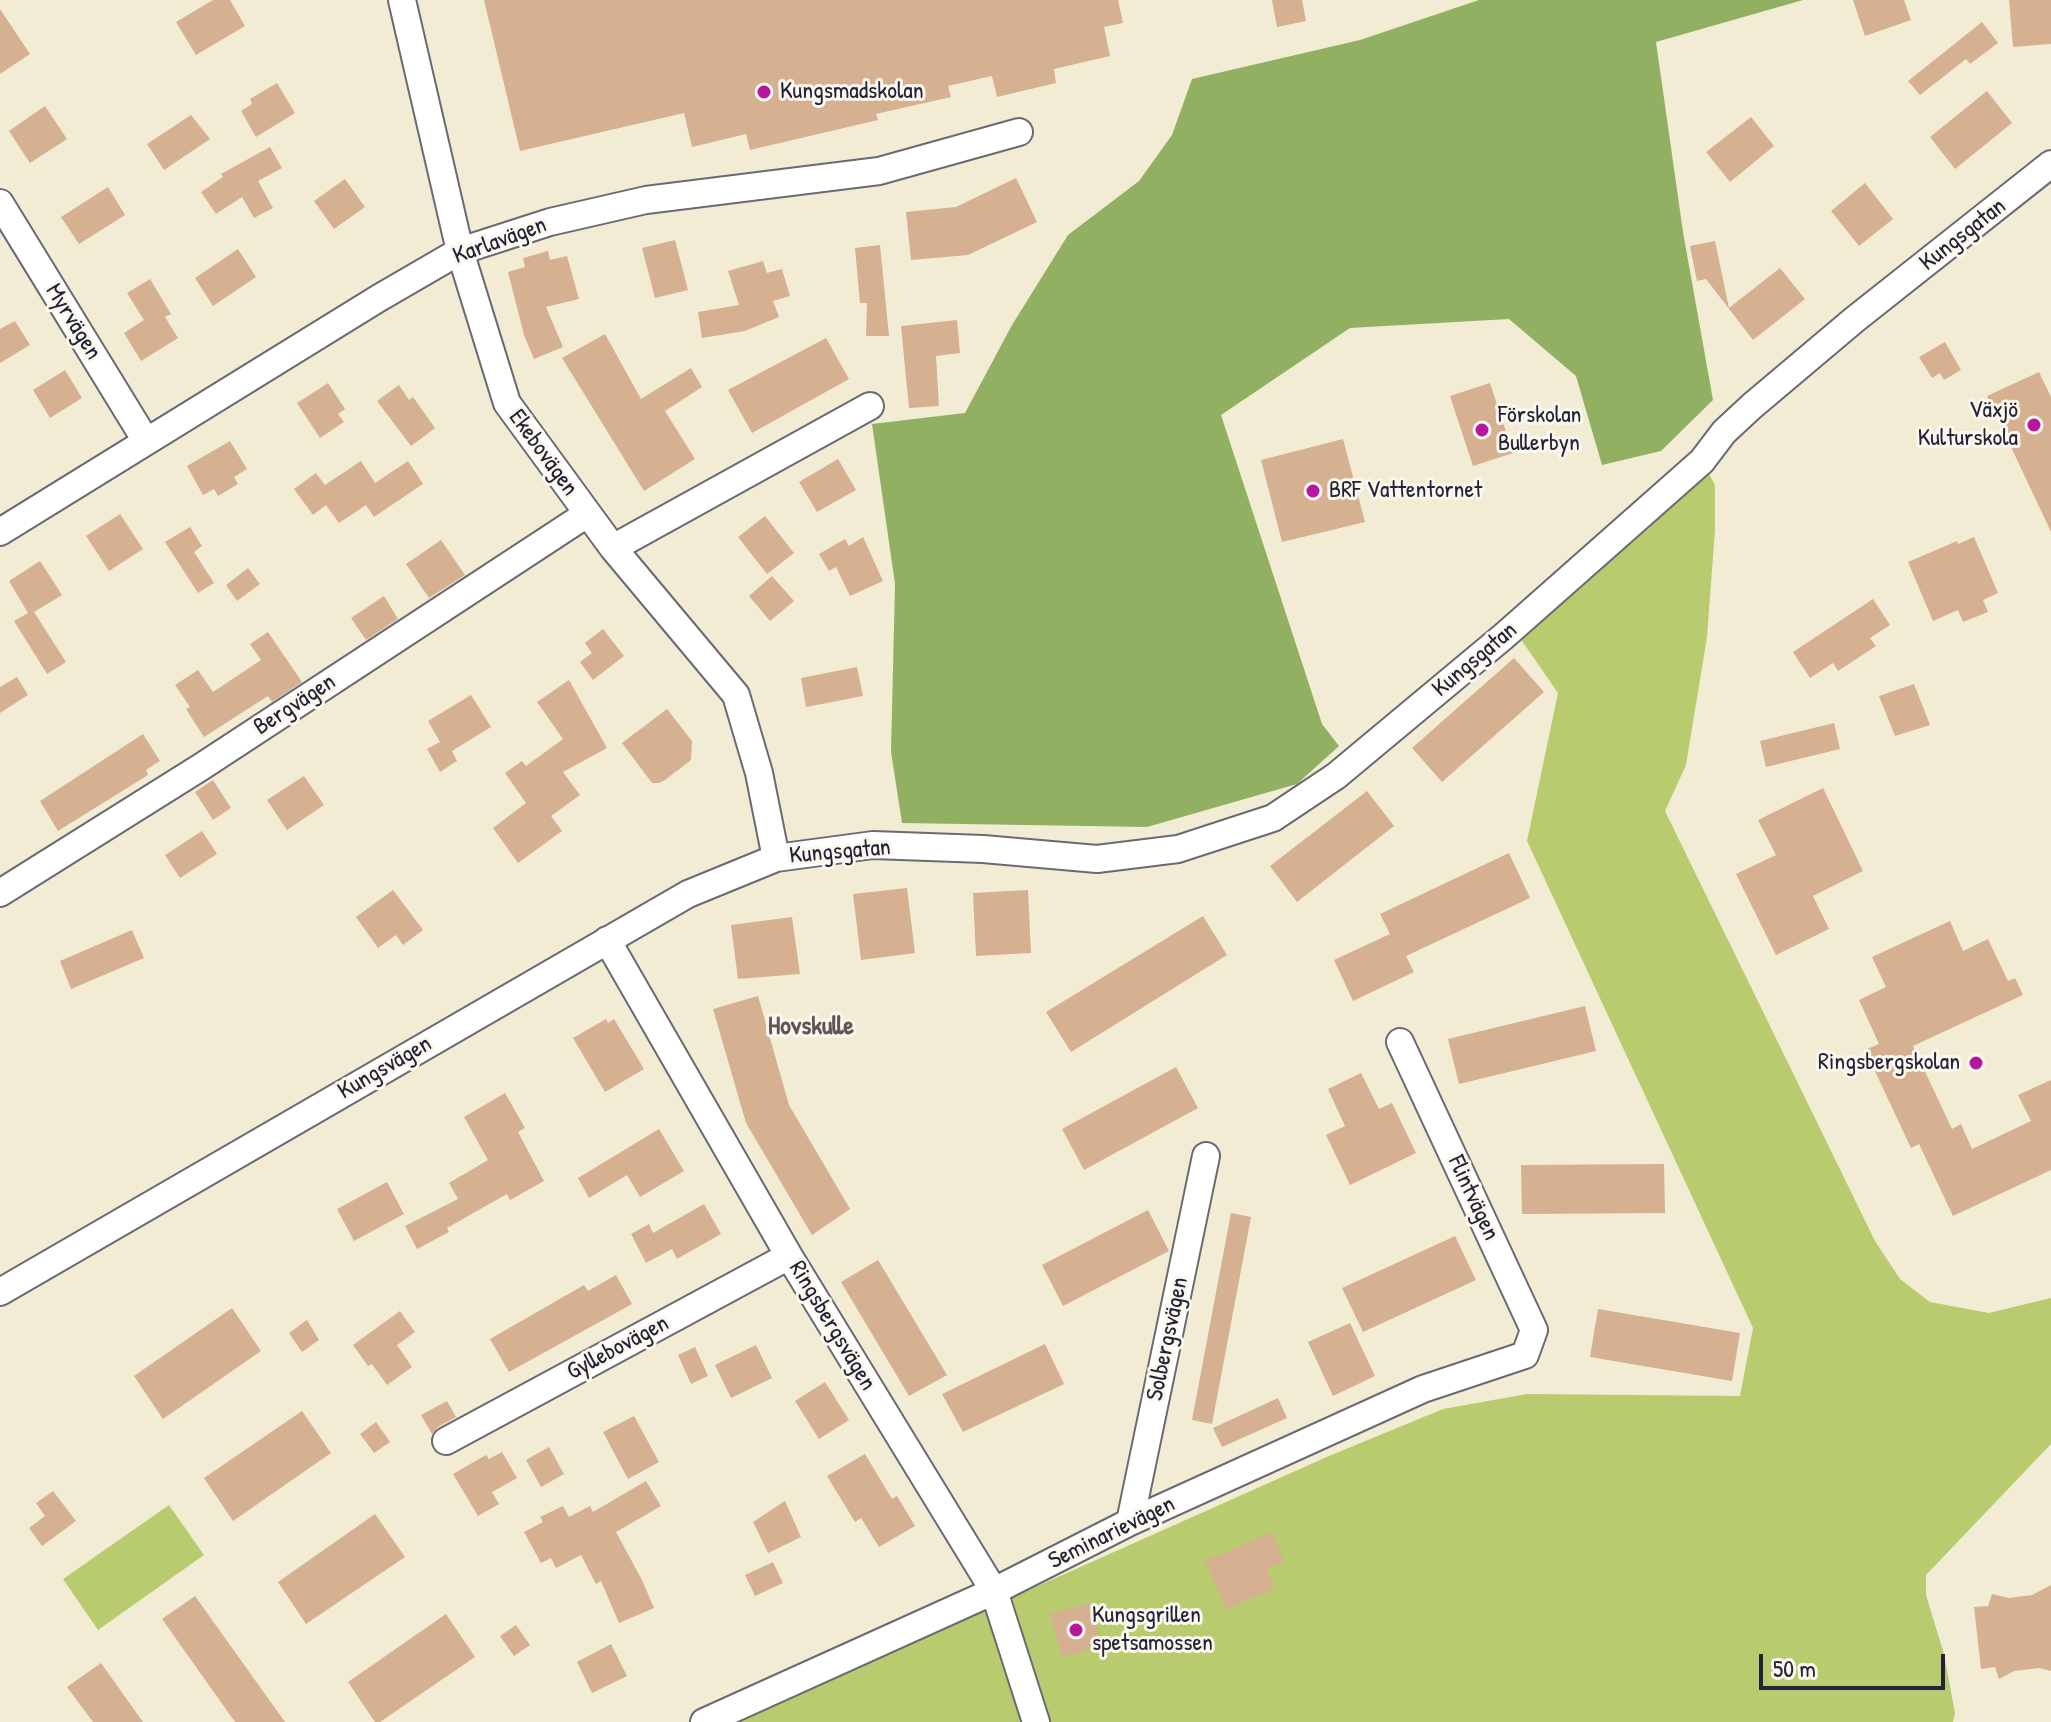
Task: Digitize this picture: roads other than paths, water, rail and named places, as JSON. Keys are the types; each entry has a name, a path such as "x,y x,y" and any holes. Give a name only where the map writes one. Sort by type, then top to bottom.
{"street":[{"name":"Ekebovägen","path":"402,0 460,251 507,403 613,548 736,695 759,773 776,858"},
{"name":"Karlavägen","path":"0,532 460,251 550,222 646,200 879,171 1019,132"},
{"name":"Kungsgatan","path":"776,858 873,845 983,849 1097,859 1178,849 1273,818 1336,776 1504,636 1702,461 1724,432 1752,406 1854,320 2051,164"},
{"name":"Myrvägen","path":"0,203 146,441"},
{"path":"613,548 870,406"},
{"name":"Bergvägen","path":"0,893 201,767 587,514"},
{"name":"Kungsvägen","path":"0,1292 688,894 776,858"},
{"name":"Ringsbergsvägen","path":"607,940 789,1256 994,1591 1036,1722"},
{"name":"Flintvägen","path":"1400,1042 1534,1330 1525,1355"},
{"name":"Solbergsvägen","path":"1130,1522 1206,1156"},
{"name":"Gyllebovägen","path":"446,1441 789,1256"},
{"name":"Seminarievägen","path":"704,1722 994,1591 1130,1522 1423,1389 1525,1355"}],"place":[{"name":"Kungsmadskolan","path":"764,92"},
{"name":"Växjö Kulturskola","path":"2034,425"},
{"name":"Förskolan Bullerbyn","path":"1482,430"},
{"name":"BRF Vattentornet","path":"1313,491"},
{"name":"Ringsbergskolan","path":"1976,1063"},
{"name":"Kungsgrillen spetsamossen","path":"1076,1630"}],"district":[{"name":"Hovskulle","path":"811,1027"}]}
